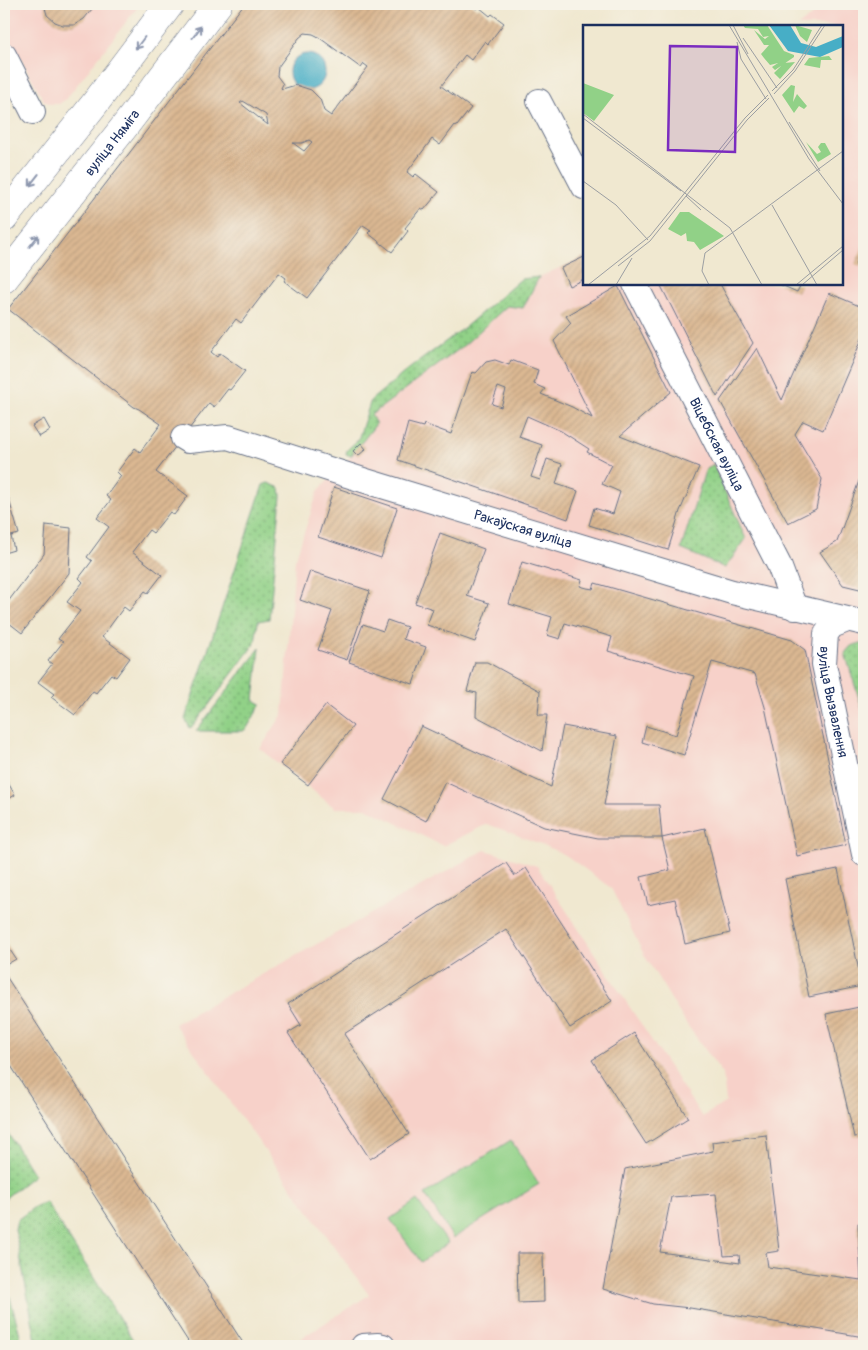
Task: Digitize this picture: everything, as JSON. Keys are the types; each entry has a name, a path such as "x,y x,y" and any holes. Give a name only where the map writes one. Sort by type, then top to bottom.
{"main road":[{"path":"4,218 96,102 170,4"},
{"name":"вуліца Няміга","path":"4,279 218,4"}],"street":[{"path":"4,55 33,112"},
{"path":"539,101 583,185"},
{"name":"Віцебская вуліца","path":"636,285 774,556 795,608"},
{"name":"Ракаўская вуліца","path":"183,438 188,441 228,437 732,592 856,621"},
{"name":"вуліца Вызвалення","path":"856,621 832,626 826,634 824,664 864,854"},
{"path":"363,1346 383,1346"}],"shaded area":[{"path":"4,4 140,4 66,99 59,104 51,104 44,101 4,28"},
{"path":"827,4 864,4 864,1346 289,1346 369,1295 174,1024 485,850 537,866 702,1117 726,1102 723,1074 685,1022 643,953 611,888 567,856 487,824 443,846 366,808 335,808 260,749 283,714 295,560 318,491 351,456 376,424 371,415 462,347 507,306 523,308 539,277 583,257 583,285 843,285 843,25 799,25"}],"green space":[{"path":"539,277 523,308 507,306 462,347 371,415 376,424 351,456 346,454 347,450 358,440 371,400 464,328 521,279"},
{"path":"713,464 746,539 725,568 681,549 705,471"},
{"path":"268,483 280,488 281,496 269,619 258,621 255,643 190,728 185,719 263,485"},
{"path":"864,642 864,715 845,653 851,646"},
{"path":"260,648 254,700 261,704 247,728 243,731 196,731"},
{"path":"4,1127 34,1175 4,1199"},
{"path":"511,1140 539,1184 453,1238 425,1194"},
{"path":"417,1200 448,1243 421,1262 390,1219"},
{"path":"46,1202 133,1340 131,1346 37,1346 15,1229 17,1220 33,1208"},
{"path":"4,1275 23,1346 5,1346 4,1343"}],"water":[{"path":"307,54 314,55 320,59 324,65 324,79 320,85 314,89 307,90 300,89 294,85 290,79 289,72 290,65 294,59 300,55"}],"building":[{"path":"44,4 96,4 84,19 74,25 63,25 55,22 47,15"},
{"path":"244,4 471,4 477,9 479,7 490,16 492,14 504,23 488,44 485,41 471,60 465,55 441,86 471,108 440,145 432,139 407,172 413,177 416,174 439,192 424,210 421,208 405,228 408,231 392,252 368,233 371,230 363,225 307,298 284,281 286,278 279,273 241,323 236,319 211,352 217,357 220,353 245,371 214,407 209,403 156,472 188,496 174,515 170,512 153,533 149,530 132,552 162,575 148,593 145,591 129,611 124,607 102,637 130,658 116,677 111,674 96,693 93,691 75,715 51,697 54,694 38,682 52,664 48,661 63,642 58,639 80,611 67,602 83,582 79,578 92,561 87,557 109,527 97,518 111,500 106,496 121,476 117,472 135,448 140,452 161,424 134,407 8,309","holes":["305,33 317,36 361,68 364,64 368,67 331,116 324,111 320,99 311,90 296,85 282,89 283,84 277,76 278,67 299,38","243,101 266,115 268,125 240,103","309,140 312,142 304,151 293,143 302,143"]},
{"path":"864,244 864,268 855,264"},
{"path":"583,257 583,279 569,286 561,268"},
{"path":"661,285 721,285 753,343 717,397"},
{"path":"781,285 800,285 797,292"},
{"path":"618,286 671,392 620,436 699,467 680,511 668,550 589,525 594,508 613,514 620,492 602,484 612,465 587,452 589,449 561,431 527,416 519,437 542,445 531,477 540,480 547,459 562,464 556,484 578,491 568,519 398,460 408,423 423,427 424,424 451,434 472,372 476,373 486,362 495,360 509,365 511,360 538,370 534,384 545,389 541,394 592,418 554,341 571,323 566,316","holes":["498,387 506,390 501,407 492,404"]},
{"path":"829,293 864,308 864,334 823,430 803,421 795,434 822,479 816,509 788,523 720,401 757,348 782,400"},
{"path":"44,419 50,430 39,437 32,426"},
{"path":"361,443 366,449 358,456 353,451"},
{"path":"864,467 864,590 843,585 820,552 837,542"},
{"path":"334,487 397,508 381,558 318,537"},
{"path":"7,493 19,534 11,536 14,550 4,553 4,494"},
{"path":"46,525 71,528 69,573 22,633 4,619 4,607 44,554"},
{"path":"440,533 484,549 467,596 489,603 475,642 427,625 433,609 415,603"},
{"path":"522,562 582,580 580,586 593,589 595,583 792,640 805,650 846,845 797,856 765,707 755,674 712,662 684,755 642,742 646,726 676,735 694,676 608,651 612,637 565,623 560,639 547,635 552,617 509,604"},
{"path":"310,571 370,591 347,660 318,650 332,611 300,600"},
{"path":"387,620 407,627 403,639 426,647 413,684 349,662 363,624 383,631"},
{"path":"475,662 487,662 540,691 538,715 547,715 542,751 476,716 477,693 467,691"},
{"path":"326,705 353,726 308,785 280,764"},
{"path":"421,726 551,787 563,726 617,736 604,805 659,805 662,838 598,838 544,827 445,782 426,821 384,799"},
{"path":"7,781 15,795 4,802 4,783"},
{"path":"705,828 730,933 685,944 675,899 648,905 641,877 670,870 662,838"},
{"path":"506,863 515,876 526,868 612,1001 570,1028 506,929 344,1034 409,1134 370,1159 288,1033 301,1025 288,1004"},
{"path":"838,869 862,986 809,997 785,879"},
{"path":"4,941 16,959 4,966"},
{"path":"4,973 245,1346 191,1346 4,1055"},
{"path":"864,1006 864,1135 854,1137 826,1014"},
{"path":"634,1033 688,1118 646,1144 592,1060"},
{"path":"766,1135 779,1251 766,1253 768,1267 861,1280 858,1223 864,1222 864,1337 690,1308 653,1304 603,1289 625,1169 713,1151 712,1142","holes":["716,1194 724,1256 739,1255 740,1263 660,1252 671,1197"]},
{"path":"517,1253 543,1253 544,1302 518,1303"}]}
